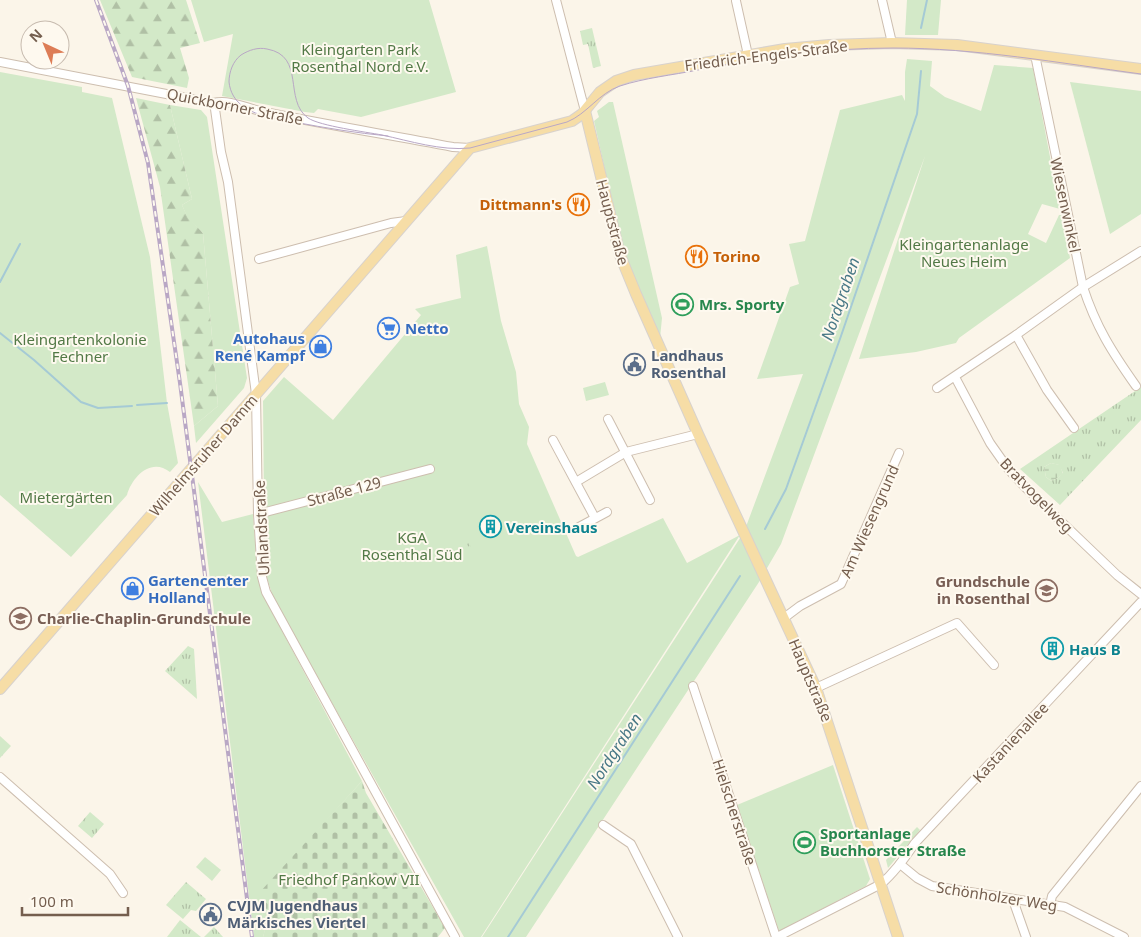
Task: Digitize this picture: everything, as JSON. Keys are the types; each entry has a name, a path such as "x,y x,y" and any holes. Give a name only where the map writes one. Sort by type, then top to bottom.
{"main road":[{"name":"Friedrich-Engels-Straße","path":"585,111 598,93 625,77 748,55 829,45 892,43 957,45 1141,68"},
{"path":"470,148 572,121 585,111"},
{"name":"Hauptstraße","path":"585,111 620,255 698,434 816,688 898,937"},
{"name":"Wilhelmsruher Damm","path":"0,689 470,148"}],"street":[{"name":"Hauptstraße","path":"556,0 585,111"},
{"path":"882,0 892,43"},
{"path":"736,1 748,55"},
{"name":"Wiesenwinkel","path":"1035,55 1082,287 1091,313 1110,349 1136,386"},
{"name":"Quickborner Straße","path":"0,62 213,103 226,101 265,112 453,147 470,148"},
{"name":"Uhlandstraße","path":"213,103 227,176 256,394 258,514 262,576 266,592 455,937"},
{"path":"259,259 391,223 406,221"},
{"path":"937,388 1016,335 1082,287 1141,251"},
{"path":"1016,335 1047,390 1074,428"},
{"name":"Bratvogelweg","path":"955,377 990,443 1009,470 1110,568 1141,594"},
{"path":"608,419 650,500"},
{"path":"576,482 626,452 698,434"},
{"path":"553,440 595,518"},
{"name":"Am Wiesengrund","path":"784,618 800,606 840,584 900,453"},
{"name":"Straße 129","path":"258,514 430,469"},
{"path":"580,527 607,512"},
{"name":"Kastanienallee","path":"777,937 881,884 895,871 921,837 1141,602"},
{"path":"816,688 957,623 994,665"},
{"name":"Hielscherstraße","path":"693,686 777,937"},
{"path":"0,777 110,874 123,893"},
{"path":"1050,905 1052,896 1141,786"},
{"path":"603,825 631,844 678,937"},
{"name":"Schönholzer Weg","path":"900,864 932,886 1065,907 1124,937"},
{"path":"1013,900 1026,937"}],"green space":[{"path":"100,0 186,0 200,43 180,48 189,78 187,88 132,77"},
{"name":"Kleingarten Park Rosenthal Nord e.V.","path":"191,0 429,0 456,92 361,117 318,109 314,113 305,112 222,96 233,34 204,42"},
{"path":"907,0 941,0 938,35 905,35"},
{"path":"592,28 601,66 593,68 588,44 583,45 580,31"},
{"name":"Kleingartenanlage Neues Heim","path":"907,59 932,61 930,86 945,97 981,111 994,65 1033,68 1060,209 1042,204 1028,234 1046,243 1059,215 1062,215 1070,258 959,338 956,343 916,352 859,359 925,156 781,544 759,582 526,937 482,937 744,532 803,374 757,379 790,287 799,284 789,244 805,241 840,110 902,95 905,101"},
{"name":"Kleingartenkolonie Fechner","path":"0,72 82,87 82,92 112,98 150,257 167,403 178,463 170,472 156,467 143,471 133,482 127,495 71,557 0,495"},
{"path":"1070,82 1141,91 1141,214 1110,234"},
{"path":"136,98 170,105 192,199 182,205 188,218 203,233 218,406 194,426 160,187"},
{"path":"609,102 613,102 662,318 660,338 625,258 594,121 599,117 597,111"},
{"path":"170,105 201,110 207,117 247,378 244,388 196,443 194,426 218,406 203,233 188,219 182,205 192,199"},
{"name":"KGA Rosenthal Süd","path":"487,246 501,321 516,372 519,404 529,427 527,444 576,556 578,557 663,518 687,563 740,535 481,937 464,937 274,600 267,578 263,401 284,377 333,420 421,315 415,309 461,298 456,255"},
{"path":"605,382 609,395 586,401 583,388"},
{"path":"1141,387 1141,420 1060,505 1020,469","holes":["1051,463 1059,465 1063,473 1051,481 1046,477 1044,467"]},
{"path":"1051,463 1060,465 1063,474 1051,481 1046,477 1044,467"},
{"path":"198,482 222,522 253,514 257,570 263,595 362,781 260,894 265,930 263,937 254,937"},
{"path":"469,543 475,556 467,560 461,547"},
{"path":"188,646 194,649 197,699 165,671"},
{"path":"0,736 11,746 0,758"},
{"name":"Sportanlage Buchhorster Straße","path":"833,765 870,879 866,886 779,931 737,805"},
{"name":"Friedhof Pankow VII","path":"362,781 366,793 445,928 438,937 263,937 265,929 259,893"},
{"path":"90,812 104,824 92,838 78,826"},
{"path":"917,827 920,830 888,868 886,860"},
{"path":"205,857 221,870 212,881 196,867"},
{"path":"186,882 206,899 196,911 191,910 183,919 166,905"},
{"path":"180,920 201,937 167,937"},
{"path":"214,927 223,937 204,937"}],"waterway":[{"name":"Nordgraben","path":"921,28 927,0"},
{"name":"Nordgraben","path":"765,529 786,489 917,114 921,71"},
{"path":"0,282 20,244"},
{"path":"0,333 81,402 98,408 132,406"},
{"path":"137,405 167,403"},
{"name":"Nordgraben","path":"508,937 740,576"}],"tram line":[{"path":"388,136 376,135 353,132 318,126 255,113 241,105 232,93 229,82 232,67 241,55 254,49 264,48 279,53 291,69 297,101 301,110 308,118 322,124 344,128 382,135 393,137 415,143 459,149 470,148 567,122 581,114 606,93 629,83 746,61 795,54 868,48 924,49 1017,57 1141,74"}],"railway":[{"path":"96,0 128,86 148,163 180,383 252,937"}],"place":[{"name":"Dittmann's","path":"578,204"},
{"name":"Torino","path":"697,256"},
{"name":"Mrs. Sporty","path":"683,304"},
{"name":"Netto","path":"389,328"},
{"name":"Autohaus René Kampf","path":"321,347"},
{"name":"Landhaus Rosenthal","path":"635,364"},
{"name":"Vereinshaus","path":"490,527"},
{"name":"Gartencenter Holland","path":"132,589"},
{"name":"Grundschule in Rosenthal","path":"1046,590"},
{"name":"Charlie-Chaplin-Grundschule","path":"21,618"},
{"name":"Haus B","path":"1053,649"},
{"name":"Sportanlage Buchhorster Straße","path":"804,842"},
{"name":"CVJM Jugendhaus Märkisches Viertel","path":"211,914"}],"park label":[{"name":"Mietergärten","path":"66,497"}]}
